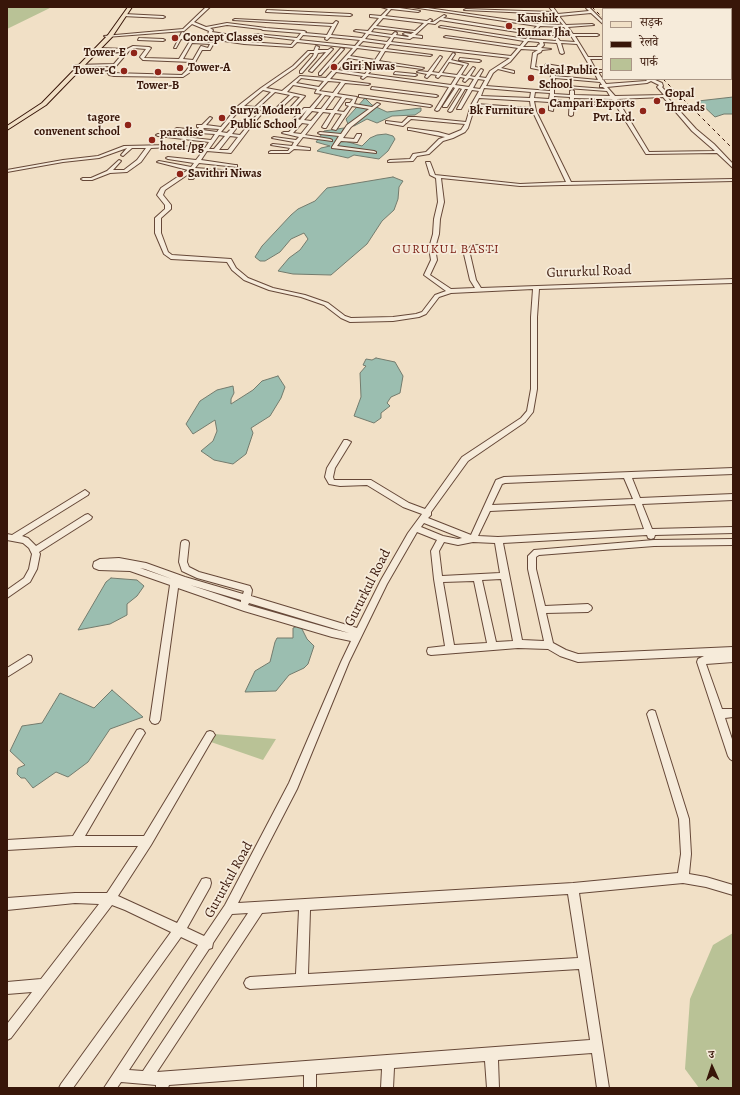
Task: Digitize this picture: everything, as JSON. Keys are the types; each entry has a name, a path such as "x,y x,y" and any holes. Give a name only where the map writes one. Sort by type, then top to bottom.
{"main road":[{"path":"108,36 126,7"},
{"path":"7,125 34,108 78,66 108,36 130,7"},
{"path":"7,128 39,109 78,66"}],"street":[{"path":"108,36 183,30 208,7"},
{"path":"271,7 332,10 329,17"},
{"path":"344,14 347,7"},
{"path":"384,7 380,20 384,73"},
{"path":"414,7 418,7 426,11"},
{"path":"462,7 498,10 514,16"},
{"path":"544,8 552,7 559,19 588,58 601,81 610,90 648,152 719,152"},
{"path":"586,7 602,22"},
{"path":"448,21 456,8 488,11 536,8"},
{"path":"247,43 261,30 270,17 285,15 296,9"},
{"path":"357,30 380,20 439,9 471,18 471,20 556,38 597,35"},
{"path":"367,56 409,38 428,22 439,9"},
{"path":"529,9 556,14 591,12"},
{"path":"140,16 145,10"},
{"path":"490,18 498,10"},
{"path":"510,21 519,10"},
{"path":"417,17 426,11"},
{"path":"481,17 488,11"},
{"path":"235,20 285,15 310,18 349,16 344,14 329,17"},
{"path":"416,24 380,20 371,16 380,20 435,23 440,19 453,14 519,23 545,18 559,19"},
{"path":"124,16 163,16"},
{"path":"270,17 322,25 334,25"},
{"path":"310,43 329,36 336,21 329,17"},
{"path":"334,129 356,98 316,93 320,88 380,20 417,17 424,18"},
{"path":"519,23 524,17"},
{"path":"390,161 410,161 415,155 427,153 439,142 464,131 474,105 491,72 509,61 545,18"},
{"path":"440,19 572,37 602,38"},
{"path":"380,20 383,50 388,67"},
{"path":"531,20 539,25 592,25"},
{"path":"310,31 329,36 352,51 383,50 403,36 420,21"},
{"path":"192,23 210,30 240,35 261,30 305,28"},
{"path":"210,30 224,24 246,27 274,34"},
{"path":"318,29 320,29 322,25"},
{"path":"210,30 228,27 246,27"},
{"path":"233,42 246,27"},
{"path":"441,27 532,32 568,30"},
{"path":"451,27 446,35 489,46 520,48"},
{"path":"451,27 520,48"},
{"path":"216,29 252,38 310,43 332,42 352,51 383,50 420,70 430,73 449,75 457,78 476,78"},
{"path":"411,29 417,32"},
{"path":"240,107 283,111 292,84 302,77 362,79 383,50 411,29"},
{"path":"175,47 181,38 183,30"},
{"path":"210,30 210,38"},
{"path":"261,30 304,32 302,34"},
{"path":"261,30 264,38"},
{"path":"133,46 142,33"},
{"path":"302,34 329,36"},
{"path":"181,38 207,40 210,38 233,42 291,47 302,34"},
{"path":"329,36 332,42 352,51 383,50 431,54 450,58 509,61"},
{"path":"403,36 439,44 550,50 548,42"},
{"path":"264,38 279,42 296,42"},
{"path":"306,38 310,43"},
{"path":"409,38 422,38"},
{"path":"556,38 559,42 562,53"},
{"path":"139,39 163,40"},
{"path":"180,61 191,42 212,43 209,49 201,48 194,61 188,72 180,76 110,74 109,72 128,50 133,47 148,47 149,49 142,57 143,59 180,61 194,61"},
{"path":"276,45 279,42"},
{"path":"301,72 315,56 318,42"},
{"path":"541,42 542,46 539,46 539,52 535,53 534,68 566,73"},
{"path":"256,108 309,52 329,49 352,51 489,46 520,48 541,42 578,43"},
{"path":"311,71 329,49 336,44"},
{"path":"320,61 331,62 352,51 383,50 427,59 439,44"},
{"path":"480,60 489,46"},
{"path":"97,47 128,50"},
{"path":"320,74 342,50"},
{"path":"422,84 440,57"},
{"path":"432,84 450,58"},
{"path":"437,110 466,64 450,58"},
{"path":"588,58 602,58"},
{"path":"592,65 602,62"},
{"path":"297,64 306,66"},
{"path":"534,64 566,73 573,88 602,104"},
{"path":"592,65 602,67"},
{"path":"78,66 114,66"},
{"path":"499,67 513,70"},
{"path":"450,111 473,68"},
{"path":"411,81 420,70"},
{"path":"459,108 481,70"},
{"path":"336,71 411,81 422,84 470,89 484,86 552,91 573,88 610,90"},
{"path":"551,110 553,71"},
{"path":"553,77 580,71 602,71"},
{"path":"572,115 573,88 580,71"},
{"path":"189,176 196,162 228,120 240,107 262,89 291,72 320,74 344,81 368,84"},
{"path":"395,73 416,75"},
{"path":"341,103 353,102 404,108 427,108 449,75"},
{"path":"361,83 372,76"},
{"path":"476,78 484,86 533,95 573,88 601,81"},
{"path":"296,80 348,86 433,101"},
{"path":"478,97 533,95 573,88 647,82 651,80 661,84 659,87 666,94 665,97 694,130 733,166"},
{"path":"271,152 287,153 324,109 344,81"},
{"path":"348,86 350,82"},
{"path":"292,84 320,88"},
{"path":"270,110 298,85"},
{"path":"394,85 417,89 404,108"},
{"path":"304,92 308,87"},
{"path":"372,88 436,96"},
{"path":"444,109 461,88"},
{"path":"573,88 601,95"},
{"path":"573,88 615,98 665,97"},
{"path":"262,89 290,93"},
{"path":"276,110 290,93"},
{"path":"290,134 302,122 324,94"},
{"path":"533,95 533,109 569,184"},
{"path":"360,96 407,103 427,108"},
{"path":"324,127 344,97"},
{"path":"353,102 373,108"},
{"path":"374,152 334,148 349,126 378,104"},
{"path":"474,105 533,109"},
{"path":"7,171 63,161 99,157 121,147 174,146 229,152 251,123 264,109"},
{"path":"312,109 367,112"},
{"path":"184,147 210,118"},
{"path":"388,122 404,125 411,118 467,123"},
{"path":"228,120 251,123"},
{"path":"215,151 239,122"},
{"path":"302,122 312,123"},
{"path":"183,124 222,128"},
{"path":"177,129 241,136"},
{"path":"410,129 450,137"},
{"path":"320,133 355,140 359,135"},
{"path":"284,134 330,140"},
{"path":"158,135 234,145"},
{"path":"274,138 297,141"},
{"path":"162,156 168,154 174,146"},
{"path":"273,146 308,149"},
{"path":"123,155 131,147"},
{"path":"84,179 92,179 109,172 126,170 140,161 149,147"},
{"path":"183,160 193,148"},
{"path":"168,154 183,160 235,166"},
{"path":"109,172 119,161"},
{"path":"428,163 432,174 438,176 520,185 733,180"},
{"path":"189,176 156,164 201,170 222,171"},
{"path":"201,170 165,187 160,195 168,205 168,209 158,218 158,233 163,249 168,255 229,260 234,269 246,279 271,289 303,296 326,304 348,319 393,319 417,316 424,313 437,296 450,291 536,287"},
{"path":"116,178 122,171"},
{"path":"438,176 442,202 436,219 436,234 432,248 434,260 427,275 450,291"},
{"path":"480,290 473,280 467,254 473,247 492,248"},
{"name":"Gururkul Road","path":"110,1088 188,970 208,944 230,909 293,786 358,635 384,582 416,528 426,516 450,478 466,459 523,420 530,412 534,389 534,317 536,287 733,281"},
{"path":"347,442 331,468 329,477 332,482 368,482 426,516 473,539"},
{"path":"473,539 498,482 504,480 733,471"},
{"path":"627,475 654,543"},
{"path":"10,537 85,493"},
{"path":"487,508 733,497"},
{"path":"35,550 88,517"},
{"path":"416,528 442,539 458,542 473,539 498,540 649,532 733,530"},
{"path":"7,595 23,583 31,574 36,558 35,550 25,540 10,537"},
{"path":"442,539 435,551 438,579 450,649"},
{"path":"498,540 518,644"},
{"path":"550,645 532,570 532,556 536,552 654,543 733,542"},
{"path":"185,543 185,569 197,575 246,588 248,590 245,603"},
{"path":"245,603 174,584 130,568 99,567 96,564 100,562 119,561 136,564 332,633 358,635"},
{"path":"438,579 505,576"},
{"path":"477,578 492,645"},
{"path":"155,720 174,584"},
{"path":"541,610 588,608"},
{"path":"431,651 518,644 550,645 563,653 578,658 733,651"},
{"path":"733,658 701,661 733,756"},
{"path":"7,673 28,659"},
{"path":"652,714 684,820 686,854 683,878"},
{"path":"719,714 733,714"},
{"path":"76,841 140,733"},
{"path":"7,1034 110,899 147,841 210,735"},
{"path":"7,845 76,841 147,841"},
{"path":"230,909 573,888 683,878 706,882 733,890"},
{"path":"65,1088 179,930 206,883"},
{"path":"573,888 585,962 602,1088"},
{"path":"7,904 75,898 110,899 127,905 208,944"},
{"path":"302,980 305,904"},
{"path":"146,1078 259,907"},
{"path":"250,983 585,962"},
{"path":"7,988 45,985"},
{"path":"118,1076 146,1078 162,1083 310,1068 597,1046"},
{"path":"491,1054 493,1088"},
{"path":"387,1088 388,1062"},
{"path":"310,1068 310,1088"}],"green space":[{"path":"7,7 52,7 7,29"},
{"path":"214,734 276,739 263,760 211,742"},
{"path":"733,933 733,1088 699,1088 685,1069 690,999 713,945"}],"shaded area":[{"path":"733,97 733,114 724,114 715,117 698,101"},
{"path":"365,98 372,105 387,112 421,108 421,111 415,115 392,116 377,123 367,119 354,126 348,124 346,119"},
{"path":"344,128 338,139 362,146 370,138 377,135 386,134 393,136 395,139 388,151 379,159 354,155 348,158 317,151 321,148 330,146 316,142 324,131"},
{"path":"393,177 403,181 399,187 398,199 394,210 382,221 367,244 331,275 293,274 278,271 289,258 300,250 308,239 304,233 291,239 280,252 265,261 260,261 255,257 262,246 291,215 298,209 315,201 327,188"},
{"path":"376,358 395,362 403,376 400,393 391,397 387,403 390,406 381,413 381,418 374,423 354,416 361,397 360,373 366,366 363,365 366,359 372,360"},
{"path":"278,376 285,387 281,398 270,416 251,428 253,433 246,454 233,464 214,460 201,451 213,441 217,431 215,420 193,434 186,424 200,401 217,390 233,386 234,393 231,399 231,404 253,390 262,381"},
{"path":"111,578 137,580 144,586 137,596 127,604 127,615 110,624 78,630 106,582"},
{"path":"300,625 307,639 314,646 308,664 304,668 289,675 276,691 245,692 255,671 270,662 277,638 293,638 293,628"},
{"path":"112,690 143,717 110,729 88,762 68,777 56,772 33,788 25,778 21,778 17,774 18,768 25,765 10,751 22,726 42,723 60,693 94,708"}],"railway":[{"path":"592,7 602,17"},
{"path":"664,80 733,149"}],"place":[{"name":"Kaushik Kumar Jha","path":"509,26"},
{"name":"Concept Classes","path":"175,38"},
{"name":"Tower-E","path":"134,53"},
{"name":"Giri Niwas","path":"334,67"},
{"name":"Tower-A","path":"180,68"},
{"name":"Tower-C","path":"124,71"},
{"name":"Tower-B","path":"158,72"},
{"name":"Ideal Public School","path":"531,78"},
{"name":"Gopal Threads","path":"657,101"},
{"name":"Bk Furniture","path":"542,111"},
{"name":"Campari Exports Pvt. Ltd.","path":"643,111"},
{"name":"Surya Modern Public School","path":"222,118"},
{"name":"tagore convenent school","path":"128,125"},
{"name":"paradise hotel /pg","path":"152,140"},
{"name":"Savithri Niwas","path":"180,174"}],"district":[{"name":"GURUKUL BASTI","path":"446,250"}]}
